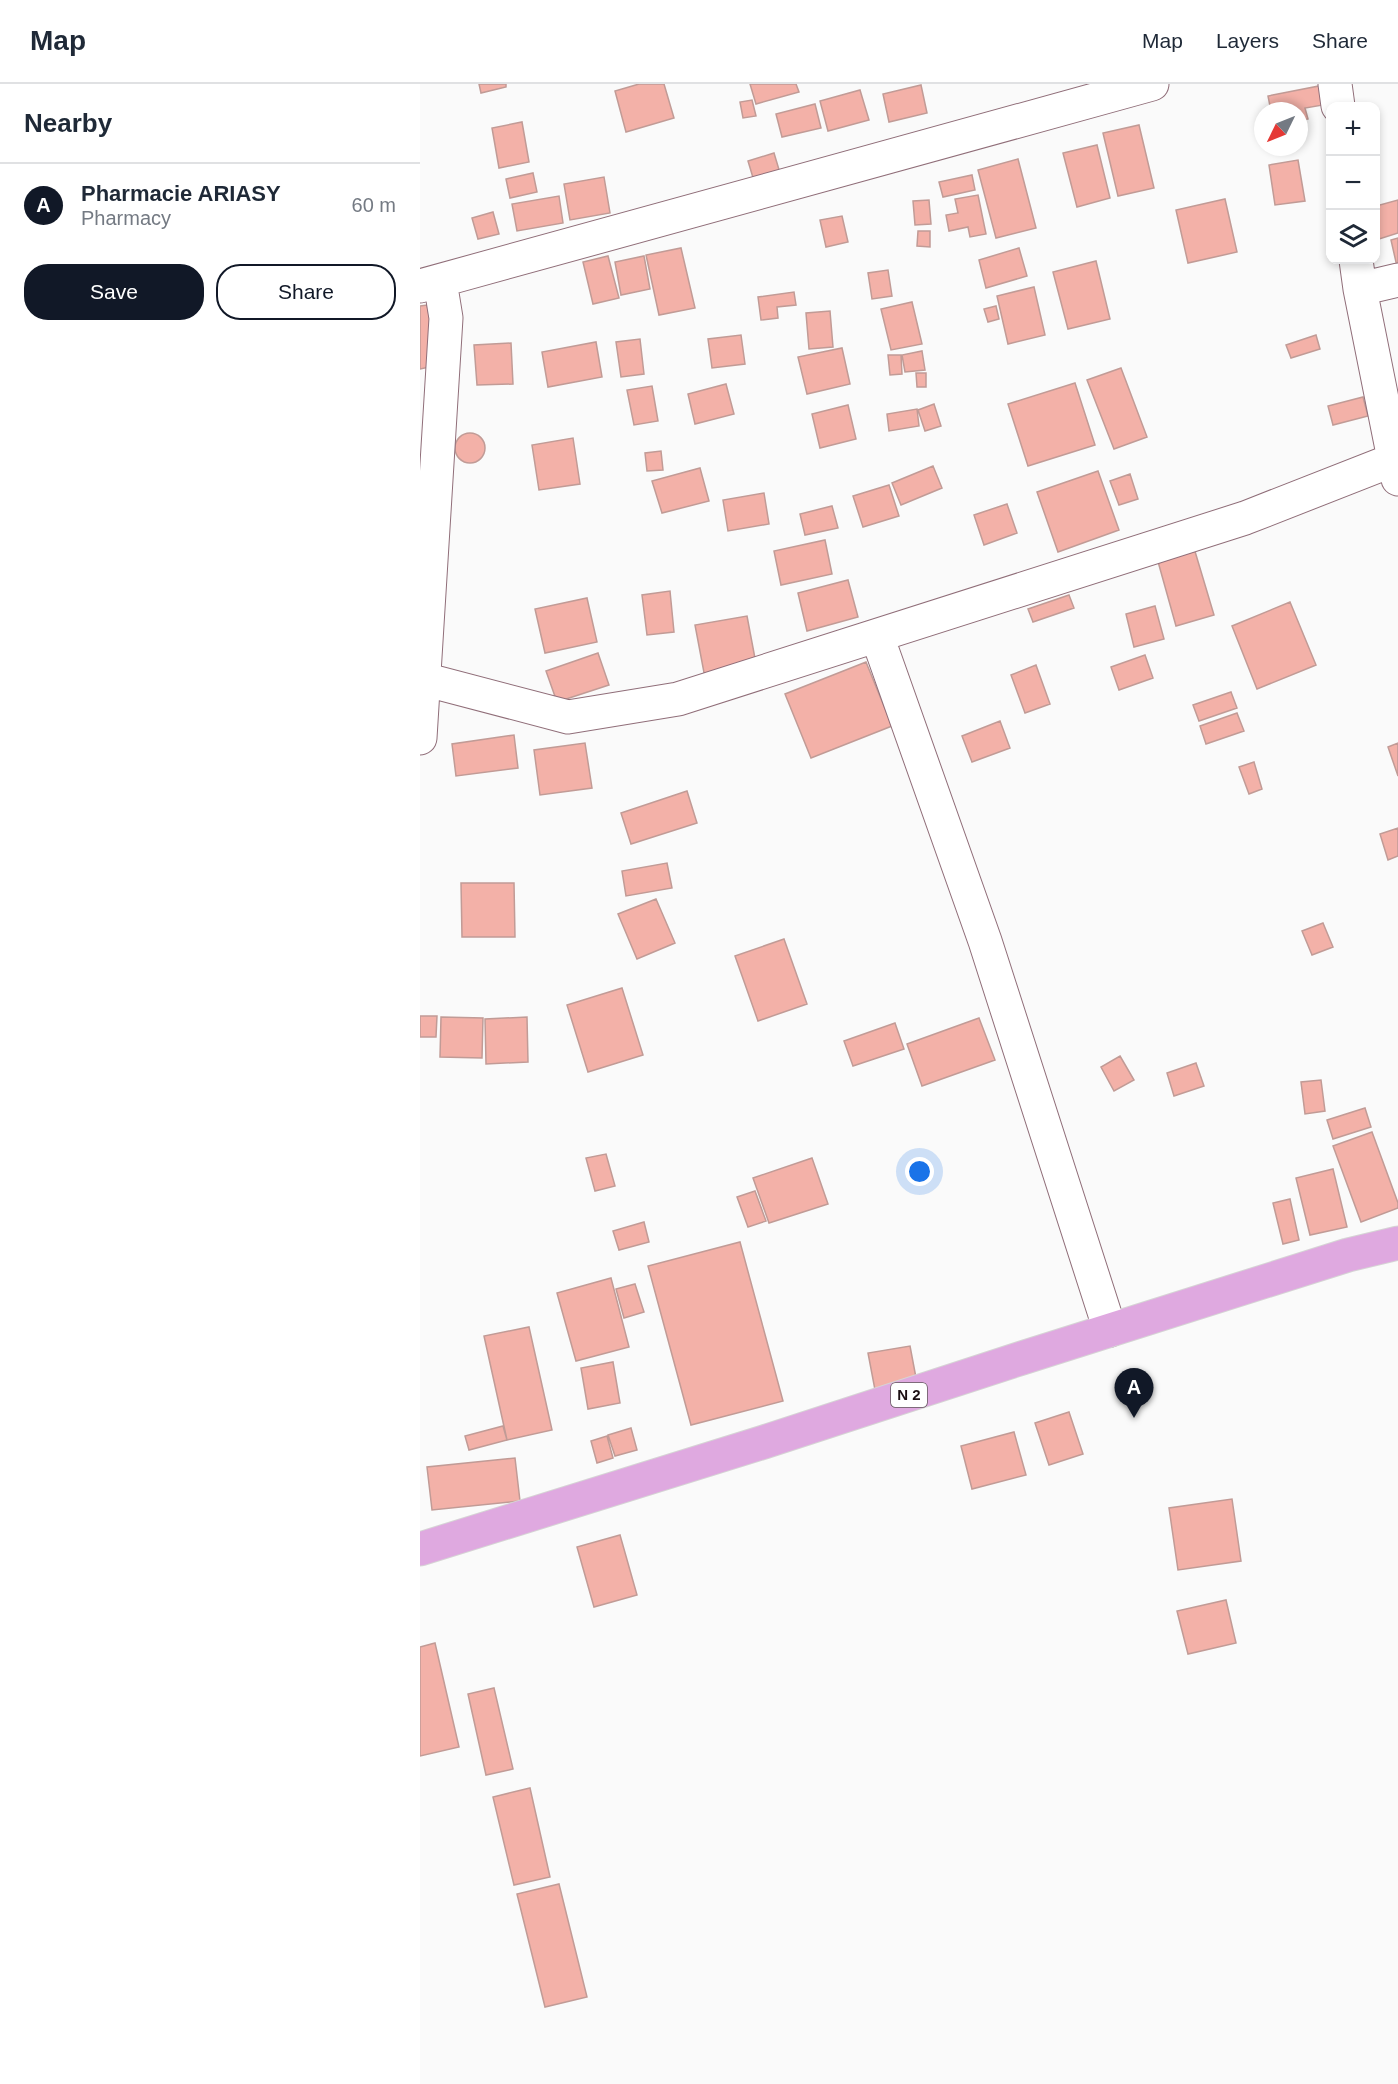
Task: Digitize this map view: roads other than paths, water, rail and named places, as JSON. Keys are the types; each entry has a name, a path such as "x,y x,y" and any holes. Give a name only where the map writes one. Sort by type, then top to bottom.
{"main road":[{"name":"N 2","path":"420,1549 753,1446 1348,1255 1398,1243"}],"street":[{"path":"420,738 446,318 430,284 1152,84"},
{"path":"1335,84 1337,102"},
{"path":"423,679 568,717 678,699 1245,518 1396,466 1358,274 1398,280"},
{"path":"877,636 985,941 1110,1330"}],"place":[{"name":"Pharmacie ARIASY","path":"1134,1418"}]}
